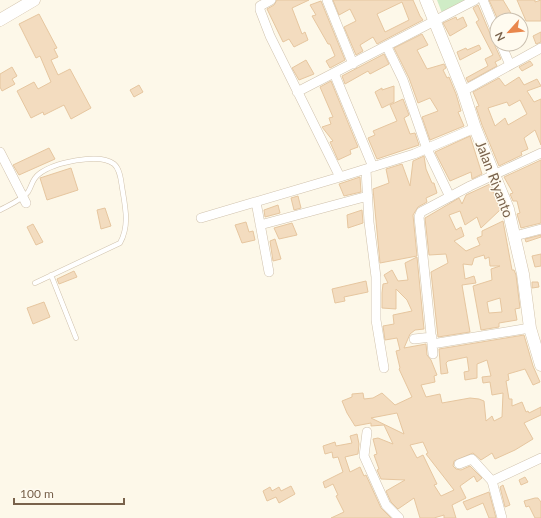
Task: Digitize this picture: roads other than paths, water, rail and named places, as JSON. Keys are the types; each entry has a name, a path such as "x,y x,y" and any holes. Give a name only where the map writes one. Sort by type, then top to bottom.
{"street":[{"path":"0,20 34,0"},
{"path":"271,0 260,6 260,10 297,92 340,177"},
{"path":"327,0 353,64"},
{"name":"Jalan Riyanto","path":"426,0 463,90 475,128 495,175 515,236 536,326 541,365"},
{"path":"297,92 475,0"},
{"path":"483,0 489,15"},
{"path":"387,46 403,80 427,149 450,196"},
{"path":"463,90 541,48"},
{"path":"504,52 510,65"},
{"path":"334,73 369,168 369,222 376,277 376,320 384,368"},
{"path":"202,218 340,177 427,149 475,128"},
{"path":"0,152 24,200"},
{"path":"433,354 420,217 421,212 450,196 541,153"},
{"path":"260,224 368,196"},
{"path":"256,202 269,272"},
{"path":"515,236 541,229"},
{"path":"414,339 432,340 536,326"},
{"path":"367,432 364,456 386,505 400,518"},
{"path":"459,464 472,458 492,481 502,518"},
{"path":"492,481 541,458"}],"lane":[{"path":"0,210 24,200 34,178 40,173 55,167 92,158 107,160 115,165 120,177 127,222 126,234 120,243 35,283"},
{"path":"51,275 76,338"}]}
